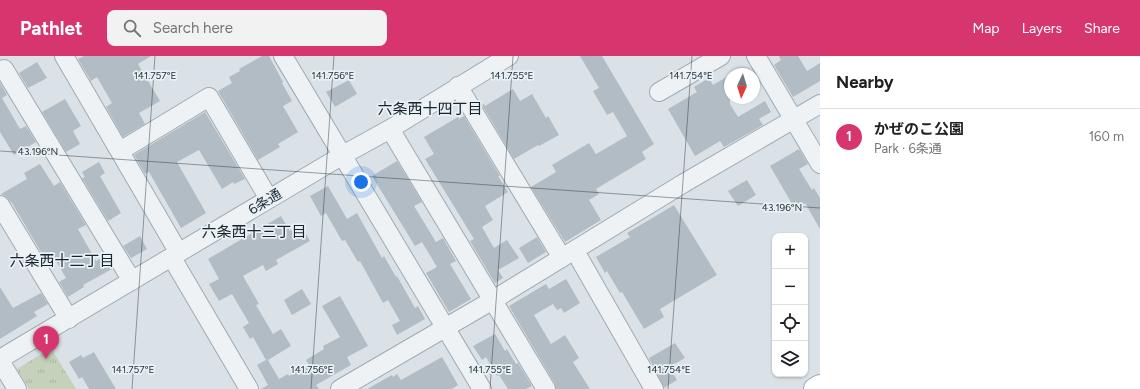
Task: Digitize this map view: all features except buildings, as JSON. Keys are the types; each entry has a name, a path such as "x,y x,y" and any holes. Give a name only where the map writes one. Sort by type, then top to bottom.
{"main road":[{"path":"815,389 820,386"}],"street":[{"path":"64,56 120,151 249,389"},
{"path":"283,56 482,389"},
{"name":"6条通","path":"0,360 343,155 390,129 509,56"},
{"path":"659,92 721,56"},
{"path":"756,56 820,164"},
{"path":"4,69 132,281"},
{"path":"458,86 569,254 654,389"},
{"path":"120,151 209,97 270,199"},
{"path":"340,389 493,300 684,183 820,104"},
{"path":"390,129 546,389"},
{"path":"0,205 69,319"},
{"path":"0,360 17,389"}],"green space":[{"path":"51,348 76,389 29,389 17,369"}],"place":[{"name":"かぜのこ公園","path":"46,359"}],"district":[{"name":"六条西十四丁目","path":"430,109"},
{"name":"六条西十三丁目","path":"254,232"},
{"name":"六条西十二丁目","path":"62,261"}]}
